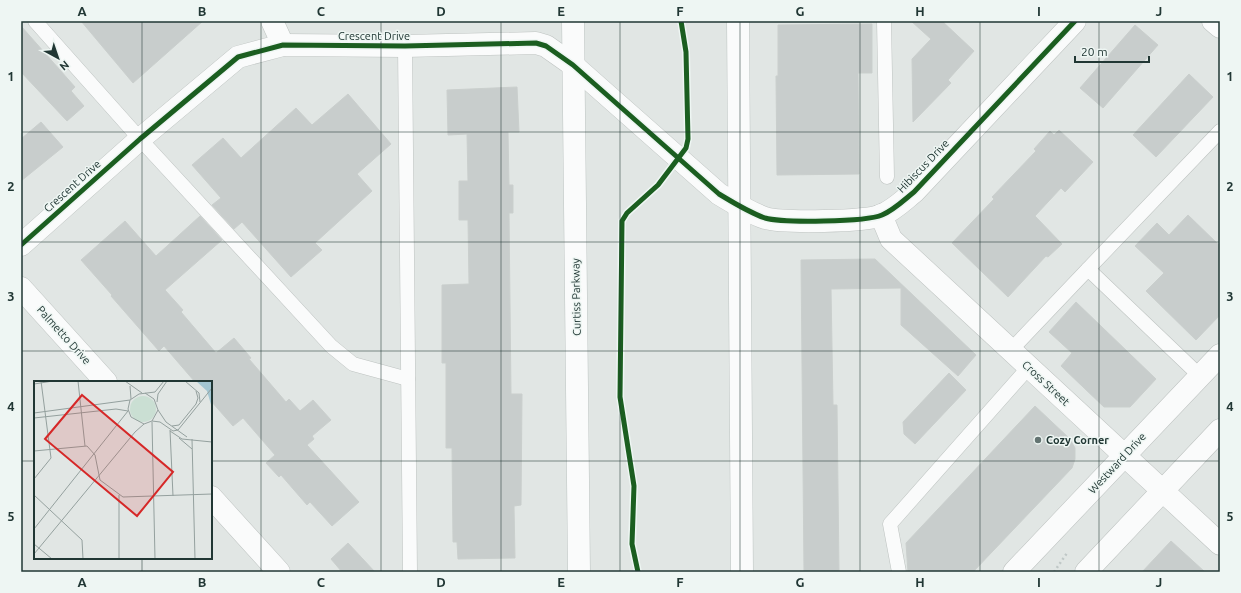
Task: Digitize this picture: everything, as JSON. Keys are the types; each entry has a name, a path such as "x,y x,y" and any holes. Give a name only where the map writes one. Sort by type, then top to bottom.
{"street":[{"path":"272,21 283,45"},
{"name":"Curtiss Parkway","path":"573,21 579,572"},
{"path":"738,21 742,572"},
{"name":"Hibiscus Drive","path":"740,207 766,218 782,220 864,220 881,215 899,205 914,192 1075,21"},
{"path":"1213,21 1220,27"},
{"name":"Crescent Drive","path":"21,245 140,139 238,57 283,45 405,46 536,43 546,46 573,65 719,194 740,207"},
{"name":"Cross Street","path":"881,215 891,239 1220,544"},
{"name":"Palmetto Drive","path":"21,288 105,381"},
{"name":"Westward Drive","path":"1014,572 1220,354"},
{"path":"1086,572 1220,430"},
{"path":"212,499 279,572"}],"lane":[{"path":"35,21 140,139 331,346 353,364 408,379"},
{"path":"884,21 887,177"},
{"path":"405,46 410,572"},
{"path":"1011,350 1220,131"},
{"path":"1088,269 1200,376"},
{"path":"899,572 890,524 1029,367"}],"building":[{"path":"81,21 203,21 133,83"},
{"path":"911,21 942,21 974,51 948,80 951,83 913,122 912,59 931,39"},
{"path":"872,24 872,73 858,73 859,174 777,175 776,76 778,76 778,25"},
{"path":"1135,25 1158,45 1103,108 1080,88"},
{"path":"21,26 75,87 71,91 84,106 67,121 21,72"},
{"path":"1189,74 1213,97 1156,157 1133,135"},
{"path":"517,87 519,132 508,132 509,185 513,185 513,213 509,213 511,394 522,394 521,505 514,506 515,558 458,559 457,542 453,542 452,448 446,448 446,363 442,363 442,285 469,284 468,220 459,220 459,181 468,181 467,134 448,135 447,90"},
{"path":"348,94 391,144 357,174 372,191 315,243 322,250 291,277 242,222 234,229 212,205 221,198 192,165 223,138 241,158 296,108 312,125"},
{"path":"41,122 63,147 21,181 21,139"},
{"path":"1059,130 1093,162 1065,192 1061,188 1035,216 1062,244 1048,257 1046,256 1008,297 952,243 994,199 992,197 1036,151 1034,149 1050,131 1054,135"},
{"path":"1188,215 1220,246 1220,315 1196,340 1146,291 1164,273 1135,246 1157,223 1169,235"},
{"path":"200,216 222,240 165,290 183,310 181,312 216,353 234,338 251,358 249,359 286,402 289,399 300,411 313,400 331,420 312,436 314,439 307,445 359,502 332,526 310,502 307,505 281,475 279,477 266,463 275,455 243,418 233,426 212,402 212,381 194,381 164,346 159,351 81,260 125,221 156,256"},
{"path":"875,259 976,355 958,376 901,325 901,288 831,289 833,405 837,405 839,572 804,572 801,260"},
{"path":"1076,302 1156,379 1130,407 1104,407 1061,366 1072,353 1049,332"},
{"path":"949,373 966,390 915,444 904,434 903,422"},
{"path":"1035,406 1069,438 1075,448 1075,459 1072,468 973,572 908,572 906,543"},
{"path":"1171,541 1205,572 1142,572"},
{"path":"348,543 375,572 342,572 331,559"}],"cycle path":[{"path":"638,572 632,544 634,486 620,397 622,221 627,213 658,185 686,148 688,139 686,52 681,21"},
{"path":"21,245 140,139 238,57 283,45 405,46 536,43 546,46 573,65 719,194 747,210 765,218 788,221 824,221 873,217 882,215 891,210 914,192 1075,21"}],"place":[{"name":"Cozy Corner","path":"1038,440"}]}
